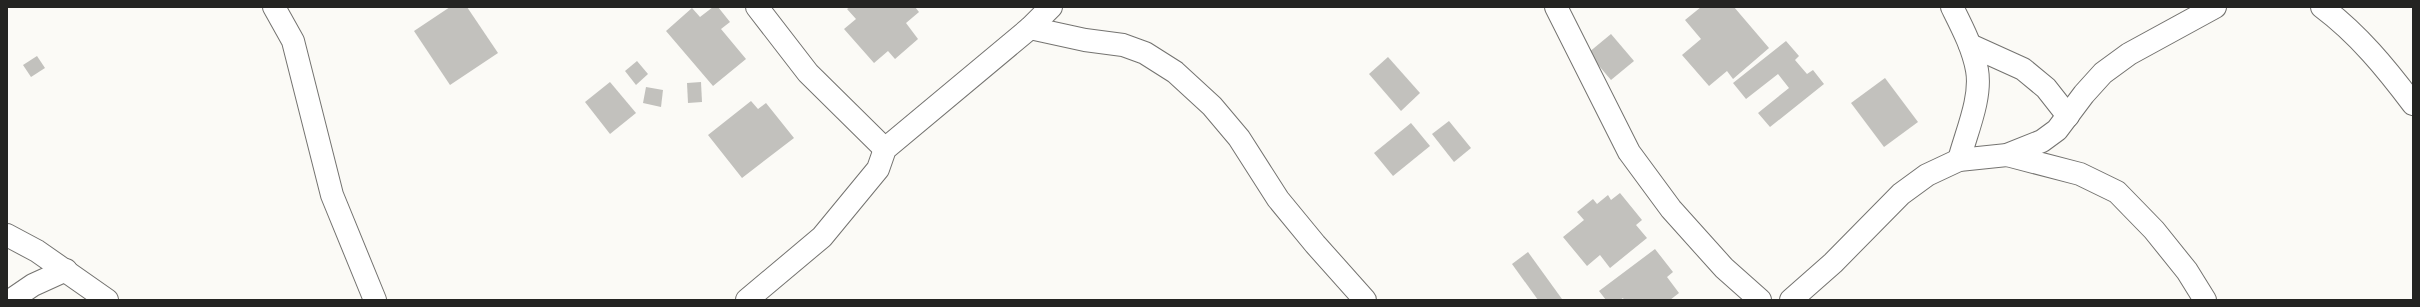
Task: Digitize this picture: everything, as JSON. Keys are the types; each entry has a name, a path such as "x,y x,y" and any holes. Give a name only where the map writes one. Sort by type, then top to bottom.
{"street":[{"path":"274,7 293,41 332,195 375,300"},
{"path":"757,7 808,73 885,149"},
{"path":"747,300 822,237 878,169 885,149 1030,28 1051,7"},
{"path":"1556,7 1630,152 1671,209 1724,268 1760,300"},
{"path":"1952,7 1970,45 1977,71 1976,97 1959,160"},
{"path":"1791,300 1833,263 1901,194 1927,176 1959,160 2007,155 2042,141 2057,130 2084,94 2103,73 2122,59 2215,7"},
{"path":"2322,7 2348,26 2386,68 2413,104"},
{"path":"1030,28 1085,40 1123,45 1146,53 1175,72 1212,106 1239,138 1278,199 1364,300"},
{"path":"1970,45 2023,69 2046,88 2068,116"},
{"path":"2007,155 2080,174 2117,192 2154,230 2187,272 2205,300"},
{"path":"7,235 66,270 106,300"},
{"path":"11,300 33,285 66,270"}],"building":[{"path":"450,7 467,7 498,53 450,85 414,31"},
{"path":"713,7 718,7 730,22 721,29 746,59 713,86 666,31 692,8 700,17"},
{"path":"850,7 915,7 919,12 906,23 918,39 895,59 888,51 874,63 844,29 856,19 847,9"},
{"path":"1701,7 1734,7 1769,48 1733,79 1727,71 1709,86 1682,55 1701,39 1685,20"},
{"path":"1611,34 1634,61 1611,80 1588,53"},
{"path":"1786,41 1799,56 1795,60 1807,74 1813,70 1824,84 1770,127 1758,113 1789,88 1778,74 1746,99 1733,83"},
{"path":"37,56 45,68 31,77 23,65"},
{"path":"1388,57 1420,93 1401,111 1369,74"},
{"path":"637,61 648,74 636,85 625,71"},
{"path":"1885,78 1918,122 1884,147 1851,103"},
{"path":"610,82 636,113 610,134 585,102"},
{"path":"701,82 702,102 688,103 687,83"},
{"path":"646,87 663,90 661,107 643,103"},
{"path":"751,101 758,109 766,103 794,138 742,178 708,135"},
{"path":"1449,121 1471,148 1454,162 1432,134"},
{"path":"1411,123 1430,146 1393,176 1374,153"},
{"path":"1620,193 1642,220 1636,225 1647,238 1610,268 1600,255 1587,266 1563,237 1584,220 1577,212 1593,199 1597,204 1608,195 1611,200"},
{"path":"1655,249 1673,272 1667,277 1679,293 1670,300 1624,300 1623,298 1620,300 1606,300 1599,291"},
{"path":"1528,252 1562,299 1538,300 1512,264"}]}
